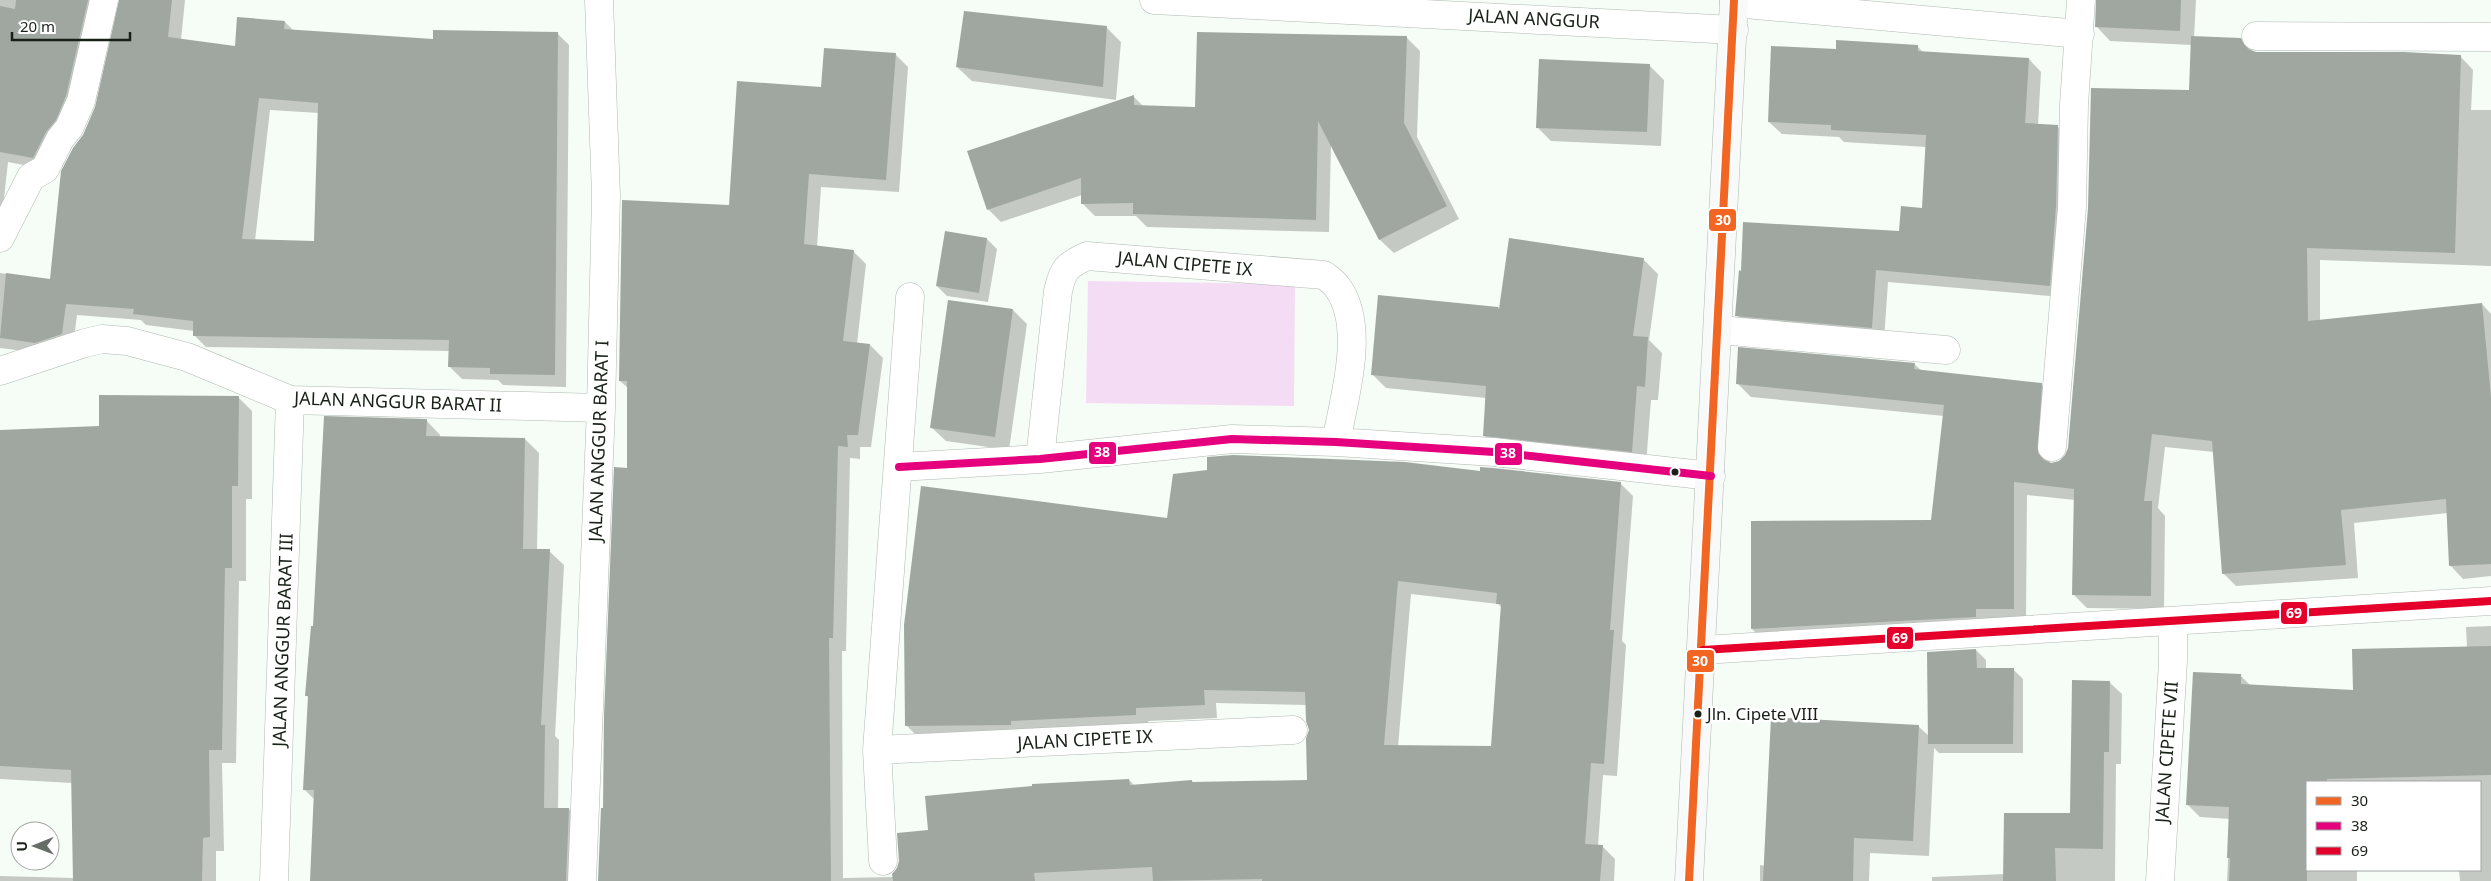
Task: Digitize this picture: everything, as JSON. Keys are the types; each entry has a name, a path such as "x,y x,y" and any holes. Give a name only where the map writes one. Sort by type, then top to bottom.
{"main road":[{"path":"1690,881 1712,476 1734,11"}],"street":[{"path":"0,238 31,177 45,169 60,139 69,128 81,101 104,0"},
{"name":"JALAN ANGGUR BARAT I","path":"582,881 601,408 606,196 599,0"},
{"name":"JALAN ANGGUR","path":"1154,0 1483,8 1734,11 2080,34"},
{"path":"2052,447 2072,207 2074,105 2081,0"},
{"path":"2256,36 2491,38"},
{"name":"JALAN CIPETE IX","path":"1040,459 1058,291 1062,272 1073,263 1087,256 1324,275 1338,288 1347,306 1353,344 1336,442"},
{"path":"883,861 877,750 910,297"},
{"path":"1719,330 1946,350"},
{"name":"JALAN ANGGUR BARAT II","path":"0,371 84,343 102,339 126,341 187,357 290,400 601,408"},
{"name":"JALAN ANGGUR BARAT III","path":"274,881 290,400"},
{"path":"899,467 1040,459 1232,439 1336,442 1494,452 1712,476"},
{"path":"1703,650 2173,623 2491,601"},
{"name":"JALAN CIPETE VII","path":"2160,881 2173,661 2173,623"},
{"name":"JALAN CIPETE IX","path":"877,750 1293,730"}],"shaded area":[{"path":"1088,281 1295,284 1294,406 1086,403"}],"building":[{"path":"16,0 88,0 66,96 56,120 46,132 33,158 0,152 0,6 15,9"},
{"path":"119,0 172,0 168,37 235,46 237,17 285,21 284,29 433,39 433,30 558,32 555,375 490,374 490,368 448,367 449,340 193,336 193,321 133,314 134,309 66,304 62,334 35,343 0,338 6,273 50,279 61,171 73,148 83,135 95,107","holes":["259,98 318,103 314,241 242,239"]},
{"path":"2096,0 2181,0 2180,31 2095,27"},
{"path":"964,11 1107,26 1103,87 956,67"},
{"path":"1197,32 1407,36 1404,123 1447,206 1379,240 1318,121 1316,220 1133,214 1133,203 1081,204 1081,178 987,210 967,151 1134,95 1134,105 1195,107"},
{"path":"2191,36 2241,38 2248,49 2256,52 2404,52 2461,55 2455,253 2307,248 2308,321 2482,303 2491,397 2491,564 2449,566 2446,499 2341,510 2346,565 2222,574 2212,441 2152,434 2144,501 2152,501 2151,596 2072,595 2074,489 2014,482 2014,609 1976,609 1976,617 1751,629 1751,521 1931,520 1944,405 1736,384 1738,347 1915,363 1914,369 2042,383 2038,453 2044,460 2051,463 2059,461 2065,455 2068,448 2088,208 2091,88 2189,90"},
{"path":"1836,40 1918,45 1918,51 2029,58 2025,123 2058,125 2056,206 2050,286 1876,270 1872,328 1735,316 1739,270 1741,271 1743,222 1899,231 1901,206 1922,208 1926,135 1831,130 1831,125 1768,122 1771,46 1836,49"},
{"path":"824,48 896,53 886,180 809,174 804,244 854,250 843,341 870,344 858,435 847,435 848,447 838,446 833,638 829,638 831,881 598,881 601,808 603,808 604,716 614,467 627,468 627,381 619,381 622,200 729,205 737,81 821,87"},
{"path":"1539,59 1650,64 1647,132 1536,128"},
{"path":"945,231 987,238 979,293 936,286"},
{"path":"1509,238 1644,258 1633,336 1648,337 1645,387 1637,386 1632,452 1483,436 1486,386 1371,375 1378,295 1498,307 1499,309"},
{"path":"948,300 1013,309 995,437 930,428"},
{"path":"99,395 239,396 238,486 232,486 232,568 225,568 222,750 209,750 210,837 203,838 202,881 73,881 71,770 0,766 0,430 99,426"},
{"path":"324,416 427,419 426,436 525,438 523,549 550,549 541,725 545,725 544,808 569,808 566,881 310,881 314,790 303,790 308,696 305,696 311,626 313,626"},
{"path":"1233,455 1405,462 1480,471 1480,467 1493,468 1621,482 1610,630 1614,630 1604,764 1591,763 1585,844 1603,845 1600,881 1262,881 1262,879 1153,881 1152,867 1034,873 1035,881 893,881 892,874 897,868 899,861 897,833 928,830 925,796 1032,786 1032,784 1129,779 1130,785 1192,780 1192,782 1307,780 1306,738 1309,730 1306,721 1305,692 1204,690 1205,705 1136,708 1136,715 1011,721 1011,725 905,726 904,625 921,486 1167,518 1173,474 1207,470 1207,457","holes":["1398,581 1497,593 1496,604 1501,604 1491,746 1384,745"]},
{"path":"2491,646 2491,775 2306,781 2307,881 2229,881 2230,858 2227,858 2229,807 2186,805 2193,672 2241,674 2241,684 2353,690 2352,649"},
{"path":"1976,649 1977,668 2014,668 2013,744 1928,744 1927,652"},
{"path":"2072,680 2110,681 2109,752 2104,752 2103,849 2055,848 2056,881 2003,881 2004,813 2070,813"},
{"path":"1771,717 1919,725 1913,841 1854,838 1853,881 1763,881"}],"transit line":[{"name":"30","path":"1689,881 1734,0"},
{"name":"38","path":"899,467 1040,459 1232,439 1336,442 1494,452 1711,476"},
{"name":"69","path":"1703,650 2491,601"}],"place":[{"name":"Jln. Cipete VIII","path":"1698,714"}]}
